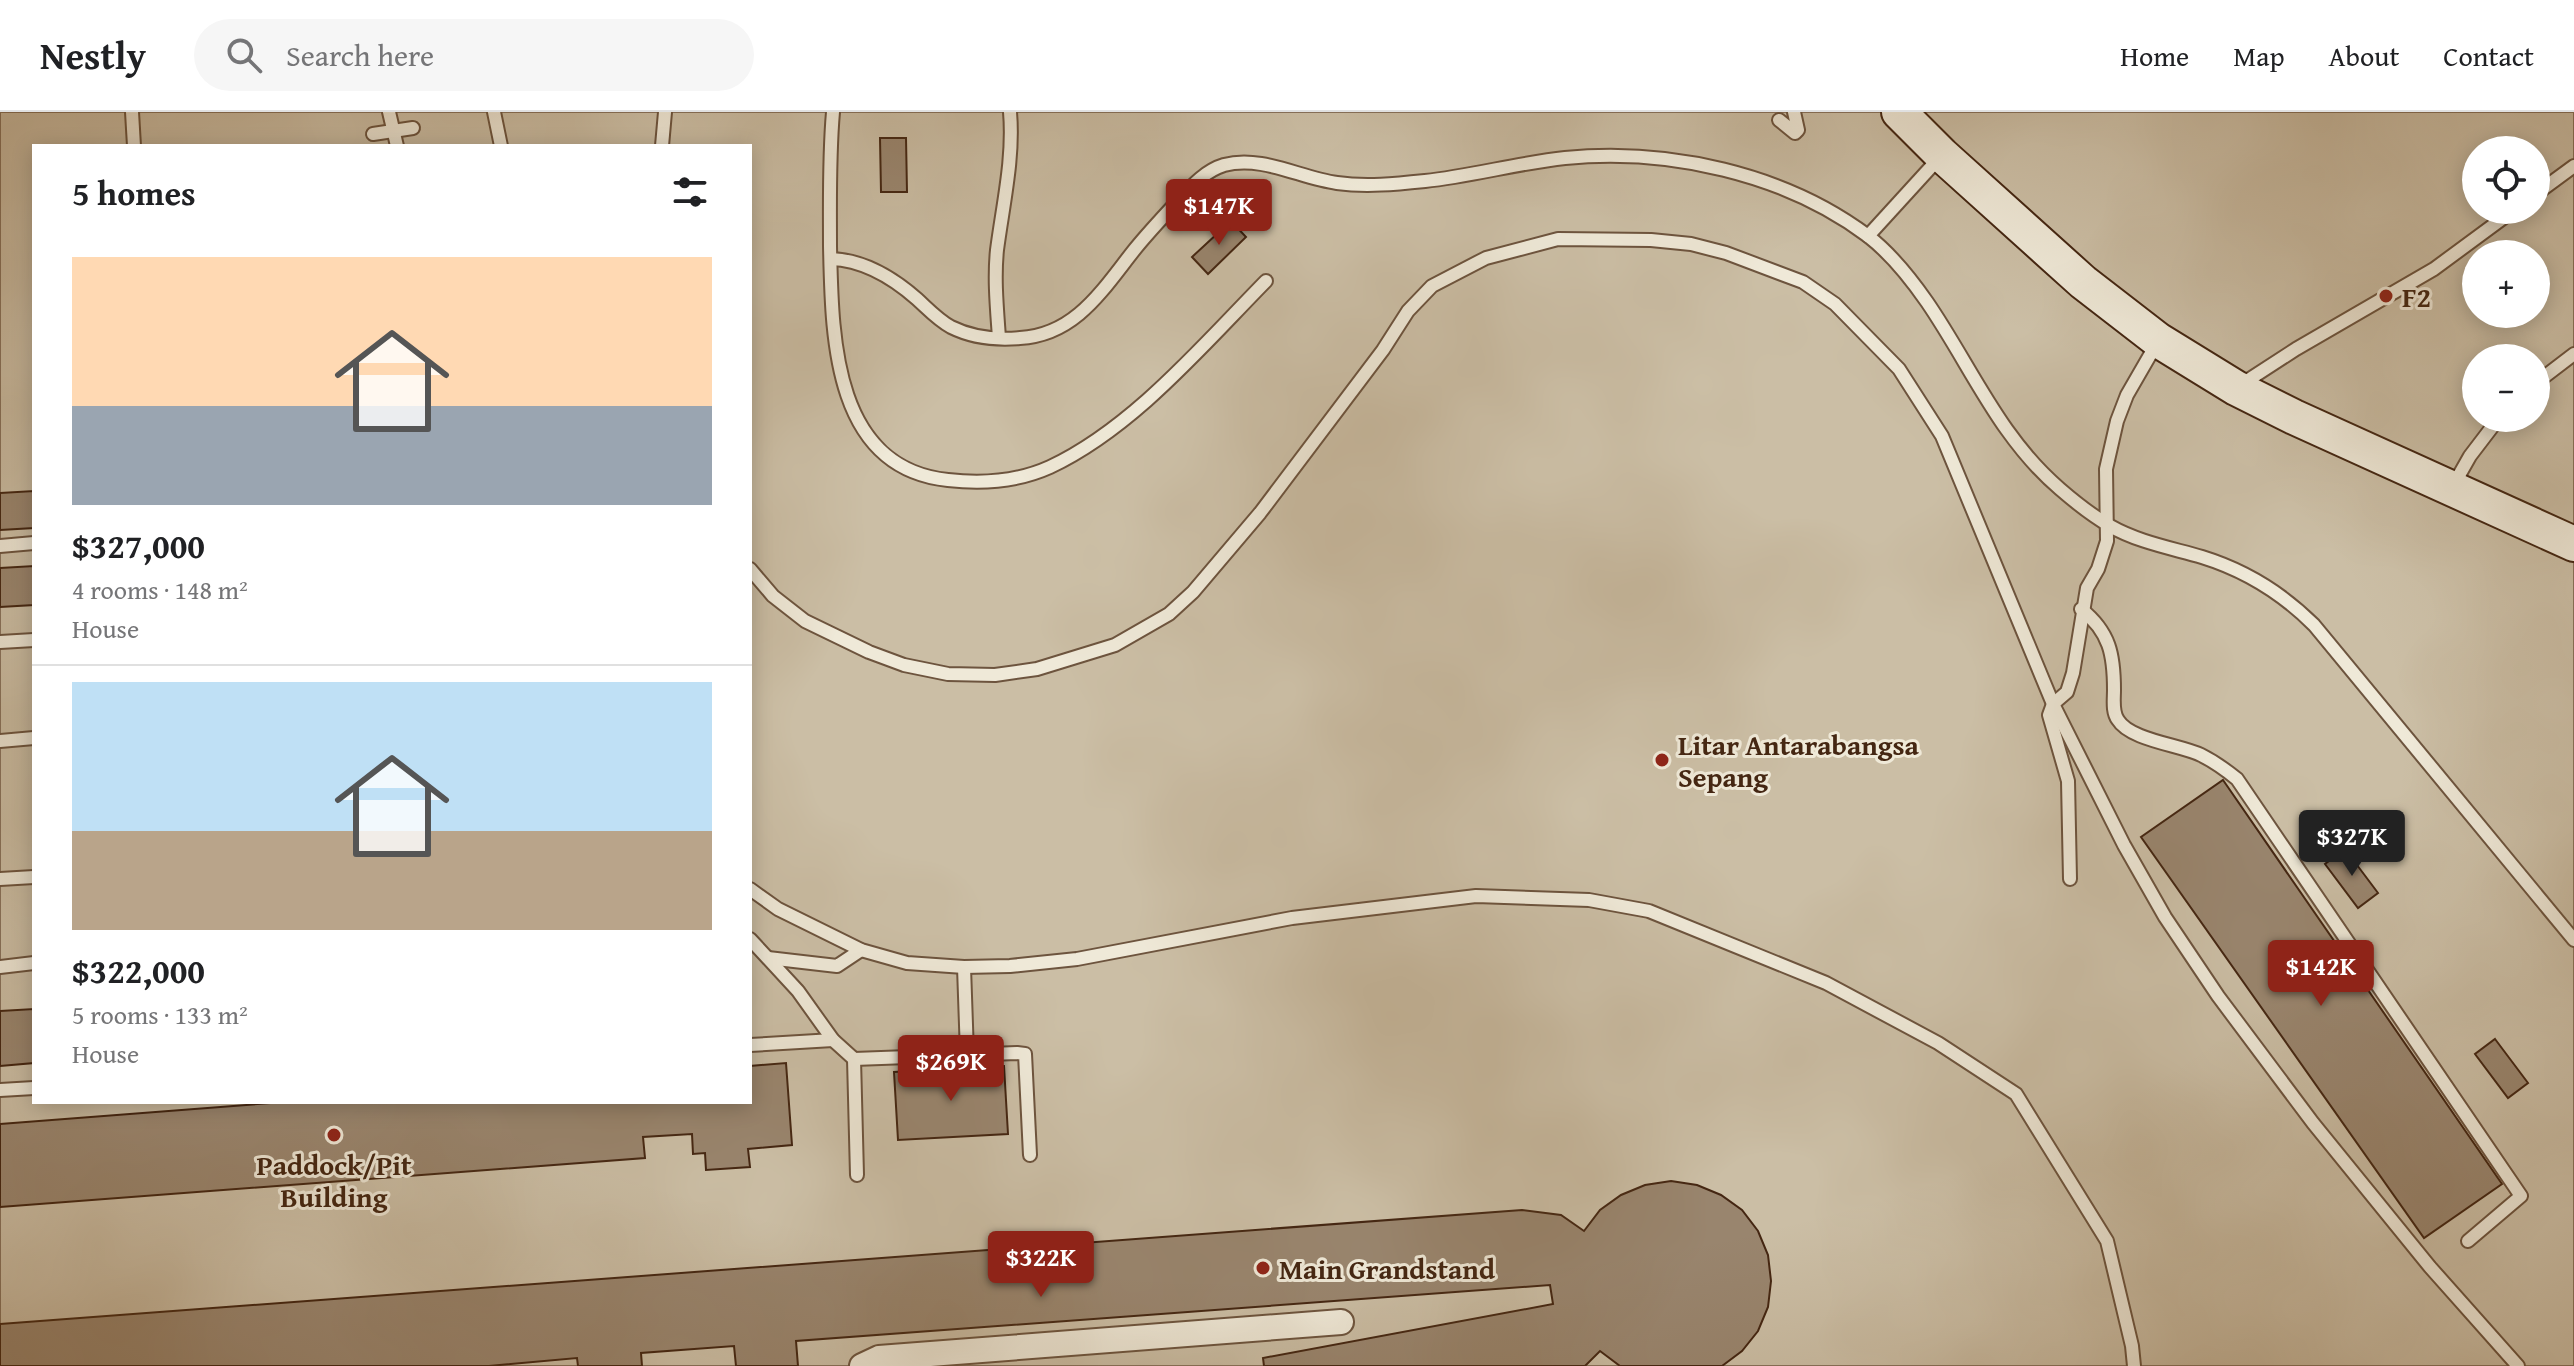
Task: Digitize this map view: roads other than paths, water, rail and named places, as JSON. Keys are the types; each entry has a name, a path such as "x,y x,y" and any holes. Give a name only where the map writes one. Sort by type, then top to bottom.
{"street":[{"path":"1899,112 1942,155 2083,282 2158,340 2236,388 2294,417 2574,544"},
{"path":"862,1366 879,1358 1341,1322"}],"lane":[{"path":"132,112 134,144"},
{"path":"389,112 397,144"},
{"path":"494,112 501,144"},
{"path":"662,144 665,112"},
{"path":"833,112 829,152 834,342 854,413 867,436 883,454 906,468 934,479 969,483 1026,475 1072,455 1156,393 1266,281"},
{"path":"999,338 997,252 1009,157 1010,112"},
{"path":"1779,120 1795,133 1798,130 1794,112"},
{"path":"373,134 413,128"},
{"path":"1868,236 1942,155"},
{"path":"831,259 863,264 888,277 949,326 983,338 1035,337 1067,324 1101,294 1134,250 1196,181 1223,165 1271,166 1325,181 1364,186 1442,179 1562,158 1637,156 1680,160 1743,175 1787,191 1868,236 1889,256 1923,297 1952,340 2002,427 2061,490 2108,525 2131,536 2207,558 2241,572 2295,606 2314,625 2574,940"},
{"path":"2550,184 2574,166"},
{"path":"2236,388 2296,349 2434,269 2495,224"},
{"path":"752,571 773,596 805,621 904,665 948,674 995,675 1037,669 1115,645 1169,614 1193,592 1260,513 1383,350 1408,311 1432,286 1486,258 1558,239 1678,243 1726,253 1803,282 1835,304 1899,369 1942,436 2053,704 2124,845 2165,917 2218,996 2313,1123 2430,1267 2518,1366"},
{"path":"2070,879 2068,781 2049,715 2053,704 2067,692 2073,673 2081,609 2107,541 2106,469 2117,421 2127,395 2158,340"},
{"path":"2550,372 2574,354"},
{"path":"2452,488 2488,432"},
{"path":"0,546 32,543"},
{"path":"2081,609 2095,619 2111,652 2114,708 2118,720 2128,731 2201,755 2237,779 2521,1196 2468,1241"},
{"path":"0,642 32,640"},
{"path":"0,741 32,738"},
{"path":"0,879 32,877"},
{"path":"752,890 778,909 861,950 907,963 964,967 1077,959 1292,918 1476,896 1589,900 1649,911 1826,983 1938,1043 2016,1094 2107,1241 2134,1366"},
{"path":"752,941 798,991 833,1040 854,1059 1025,1054 1030,1155"},
{"path":"768,958 837,966 861,950"},
{"path":"0,967 32,963"},
{"path":"964,967 967,1054"},
{"path":"752,1045 833,1040"},
{"path":"854,1059 857,1175"},
{"path":"0,1090 32,1088"}],"place":[{"name":"F2","path":"2386,296"},
{"name":"Litar Antarabangsa Sepang","path":"1662,760"},
{"name":"Paddock/Pit Building","path":"334,1135"},
{"name":"Main Grandstand","path":"1263,1268"}]}
